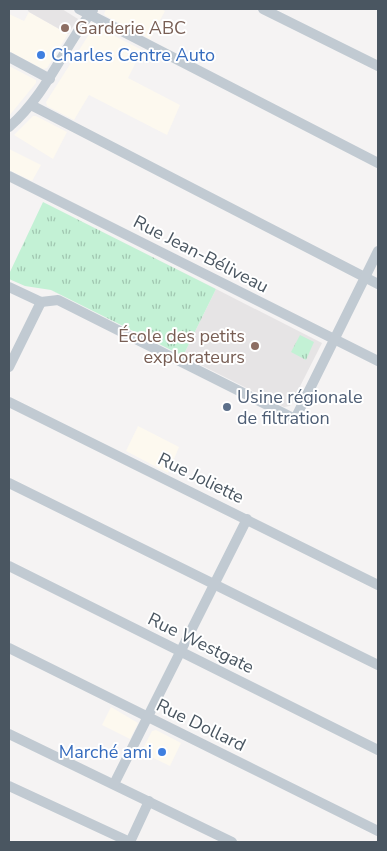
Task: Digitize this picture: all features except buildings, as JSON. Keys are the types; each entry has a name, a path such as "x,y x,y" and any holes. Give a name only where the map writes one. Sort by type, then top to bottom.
{"street":[{"path":"80,9 92,11 378,163"},
{"path":"263,9 378,66"},
{"path":"9,127 31,105 50,79 92,11"},
{"path":"9,57 50,79"},
{"path":"31,105 378,284"},
{"name":"Rue Jean-Béliveau","path":"9,176 378,361"},
{"path":"9,286 41,302 58,300 295,419 378,251"},
{"path":"9,366 41,302"},
{"name":"Rue Joliette","path":"9,402 378,585"},
{"path":"9,483 378,665"},
{"path":"114,784 247,519"},
{"name":"Rue Westgate","path":"9,566 378,750"},
{"name":"Rue Dollard","path":"9,648 378,831"},
{"path":"9,734 232,842"},
{"path":"9,786 130,842 149,801"}],"shaded area":[{"name":"Garderie ABC","path":"27,9 62,9 78,19 68,34 29,12"},
{"path":"106,9 161,9 165,11 150,39 106,16 104,14"},
{"path":"29,12 68,34 47,68 43,69 9,51 9,14 24,21"},
{"path":"97,27 142,50 128,78 180,105 167,135 89,95 74,120 47,106 46,102 93,28"},
{"path":"9,66 36,80 36,83 9,116"},
{"path":"33,116 67,132 53,159 14,135"},
{"path":"9,149 41,165 32,181 9,170"},
{"name":"École des petits explorateurs","path":"216,289 322,343 290,406 284,407 183,356"},
{"path":"138,426 179,447 168,473 126,451"},
{"path":"111,707 138,723 130,739 102,725"},
{"path":"156,730 181,743 170,766 141,752 152,731"}],"green space":[{"path":"43,202 216,289 183,356 51,290 25,286 9,279 9,274"},
{"path":"300,335 314,342 306,360 291,352"}],"place":[{"name":"Garderie ABC","path":"65,28"},
{"name":"Charles Centre Auto","path":"41,55"},
{"name":"École des petits explorateurs","path":"255,346"},
{"name":"Usine régionale de filtration","path":"227,407"},
{"name":"Marché ami","path":"162,752"}]}
